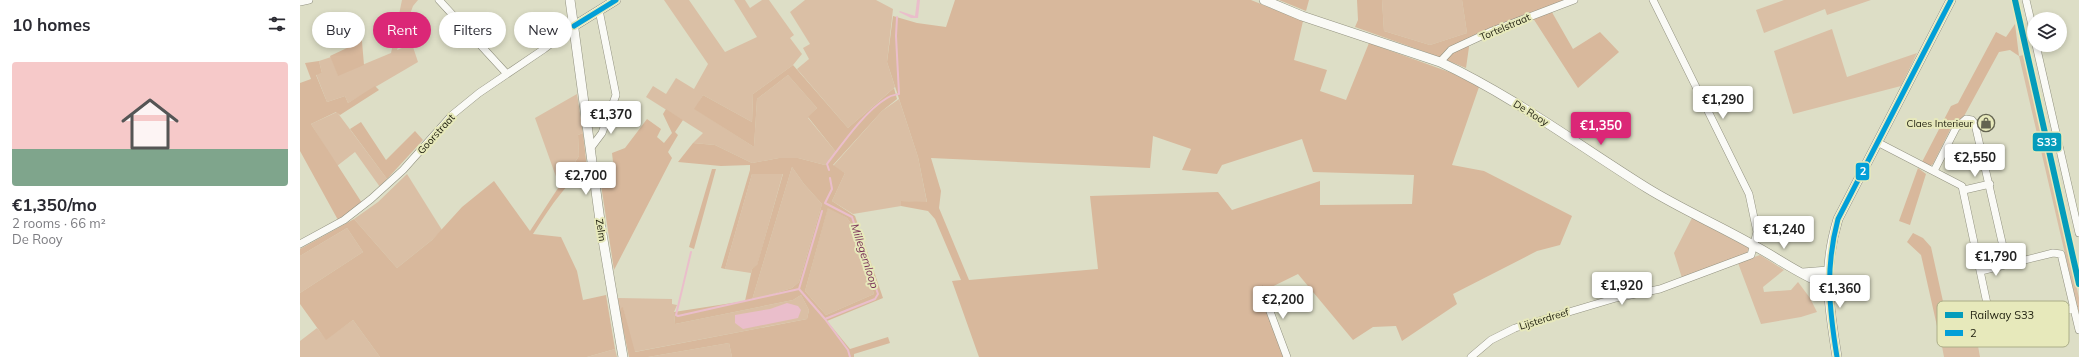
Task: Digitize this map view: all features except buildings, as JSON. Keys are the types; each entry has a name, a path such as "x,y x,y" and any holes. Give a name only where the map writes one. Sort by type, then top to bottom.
{"street":[{"path":"300,2 309,0"},
{"path":"440,0 507,74"},
{"name":"Zelm","path":"570,0 601,228 623,357"},
{"path":"574,28 616,0"},
{"name":"De Rooy","path":"1264,0 1302,16 1440,62 1487,86 1659,195 1755,245 1803,273 1809,279 1827,285"},
{"name":"Tortelstraat","path":"1440,62 1451,50 1538,13 1574,0"},
{"path":"1653,0 1749,194 1757,232 1755,245"},
{"path":"1837,357 1827,285 1830,252 1838,219 1951,0"},
{"path":"2026,0 2029,12"},
{"path":"590,149 602,133 616,95 599,10"},
{"name":"Goorstraat","path":"300,244 344,220 371,199 403,170 452,115 479,93 574,28"},
{"path":"2038,52 2077,218 2079,233"},
{"path":"1934,171 1956,128 1966,119 1972,120 1975,124 1990,184 2007,264"},
{"path":"1877,142 1962,186 1986,301"},
{"path":"1964,190 1990,184"},
{"name":"Lijsterdreef","path":"1472,357 1503,332 1616,298 1650,291 1677,283 1751,255 1755,245"},
{"path":"1980,271 2053,253 2061,254 2079,330"},
{"path":"1803,273 1828,271"},
{"path":"1262,290 1287,357"},
{"path":"2069,309 2074,308"}],"shaded area":[{"path":"402,0 418,0 413,6 411,12 400,12"},
{"path":"664,0 689,0 725,52 757,37 734,0 745,0 750,8 762,0 769,0 794,35 790,38 802,54 793,65 753,94 752,122 703,95 695,109 754,147 757,99 788,75 817,108 808,118 836,152 825,165 798,158 779,158 752,163 715,145 693,143 703,133 646,97 653,86 666,94 676,78 694,89 708,64"},
{"path":"805,0 876,0 893,9 887,62 895,87 848,128 797,69 809,59 803,48 810,44 790,12"},
{"path":"917,0 920,0 918,18 911,18 899,12 900,11 915,16"},
{"path":"955,0 1251,0 1303,21 1294,60 1327,70 1320,91 1346,100 1369,43 1452,73 1479,87 1452,165 1484,171 1572,216 1560,245 1537,251 1453,294 1457,304 1402,341 1396,326 1373,327 1353,340 1298,274 1259,293 1284,357 979,357 952,281 961,280 935,219 928,211 901,206 901,201 927,202 918,157 887,62 893,16 917,23 946,27","holes":["1153,136 1191,149 1182,170 1217,174 1222,165 1302,139 1313,172 1414,175 1412,204 1320,205 1320,181 1232,210 1218,192 1090,196 1098,269 969,280 939,208 941,191 931,158 1150,168"]},
{"path":"1279,0 1309,0 1306,11"},
{"path":"1357,0 1382,0 1384,31 1430,45 1467,33 1462,0 1566,0 1549,7 1573,49 1600,32 1619,52 1578,88 1529,12 1470,40 1466,68 1355,27 1358,20"},
{"path":"1382,0 1462,0 1467,33 1430,45 1384,31"},
{"path":"1784,0 1871,0 1827,15 1825,9 1764,33 1756,10"},
{"path":"2015,24 2019,56 2010,50 1999,52 1963,118 1951,128 1933,164 1930,166 1922,162 1951,106 1958,103 1996,32 2006,37"},
{"path":"1832,29 1847,77 1917,53 1901,86 1793,114 1774,51"},
{"path":"347,48 363,48 364,65 338,76 330,56"},
{"path":"392,48 398,48 397,50 402,48 413,48 418,62 348,103 345,96 327,102 316,74 322,73 319,61 331,57 338,75 391,53"},
{"path":"2024,55 2079,298 2079,314 2019,56"},
{"path":"319,61 322,73 316,75 327,102 345,96 348,103 375,86 379,90 340,115 336,112 311,124 362,203 338,220 300,151 300,83 311,79 305,63"},
{"path":"793,65 848,128 894,88 897,99 882,111 833,165 845,173 832,201 855,216 883,298 827,321 850,349 888,337 890,343 854,354 854,357 732,357 729,343 648,357 629,357 619,309 623,307 635,352 807,319 809,310 801,295 793,300 675,324 674,312 745,301 752,269 757,265 783,174 752,174 725,269 721,268 750,170 750,165 721,166 678,162 693,143 715,145 752,163 779,158 798,158 825,165 836,152 808,117 817,108 788,75 757,99 754,147 694,109 703,95 752,122 753,94","holes":["792,167 804,184 822,204 799,282 792,288 752,300","828,208 847,218 852,225 874,294 826,315 805,291"]},
{"path":"577,94 583,133 578,135 579,156 559,185 535,118"},
{"path":"899,99 918,157 927,203 901,201 901,206 853,214 832,201 845,173 833,166 882,111"},
{"path":"666,109 683,120 675,132 678,135 668,152 672,158 614,270 598,165 613,162 612,153 625,148 647,119 661,129 657,137 664,143 672,133 663,114"},
{"path":"337,112 387,179 380,187 355,152 337,166 311,124"},
{"path":"361,122 386,160 415,131 423,140 387,179 350,129"},
{"path":"583,133 587,169 564,190 533,234 561,237 577,271 583,300 606,295 615,349 587,357 380,357 353,320 326,340 300,304 300,293 363,252 347,228 300,256 300,249 354,219 397,268 432,240 462,207 494,181 530,231 579,156 578,135"},
{"path":"792,167 804,184 822,204 799,282 792,288 752,300"},
{"path":"1918,168 1926,174 1910,225 1899,221"},
{"path":"712,169 716,169 694,249 689,247"},
{"path":"783,173 757,266 752,269 751,273 725,269 752,174"},
{"path":"407,174 442,230 397,268 354,219 378,202"},
{"path":"828,207 847,218 852,225 874,294 826,315 805,291"},
{"path":"1692,218 1749,248 1747,253 1682,278 1674,253"},
{"path":"347,228 363,252 300,293 300,256"},
{"path":"1913,233 1923,238 1931,247 1943,301 1937,301 1937,326 1921,255 1907,242"},
{"path":"1760,255 1784,270 1763,287 1764,292 1791,290 1798,282 1810,298 1817,312 1801,317 1761,324 1738,263"},
{"path":"801,295 809,310 807,319 634,352 623,308 619,309 618,298 672,299 672,304 677,305 674,312 675,324 793,300"},
{"path":"787,303 798,306 801,310 798,318 743,329 735,323 735,315 770,309"},
{"path":"353,320 380,357 300,357 300,341 317,328 326,339"},
{"path":"729,343 732,357 648,357"},
{"path":"1942,347 1978,347 1980,357 1944,357"},
{"path":"615,349 617,357 587,357"}],"waterway":[{"name":"Millegemloop","path":"829,170 827,164 847,137 863,119 887,98 899,94 896,36 897,17"},
{"name":"Millegemloop","path":"830,178 832,189 825,203 852,217 878,294 875,299 825,319 848,350 850,357"},
{"path":"822,211 799,289 825,319"},
{"path":"691,252 676,315 678,316 799,289"}],"rail line":[{"name":"S33","path":"2015,0 2079,284"}],"transit line":[{"name":"2","path":"574,26 616,0"},
{"name":"2","path":"1837,357 1830,305 1830,271 1831,254 1838,219 1951,0"}],"place":[{"name":"Claes Interieur","path":"1986,123"}]}
